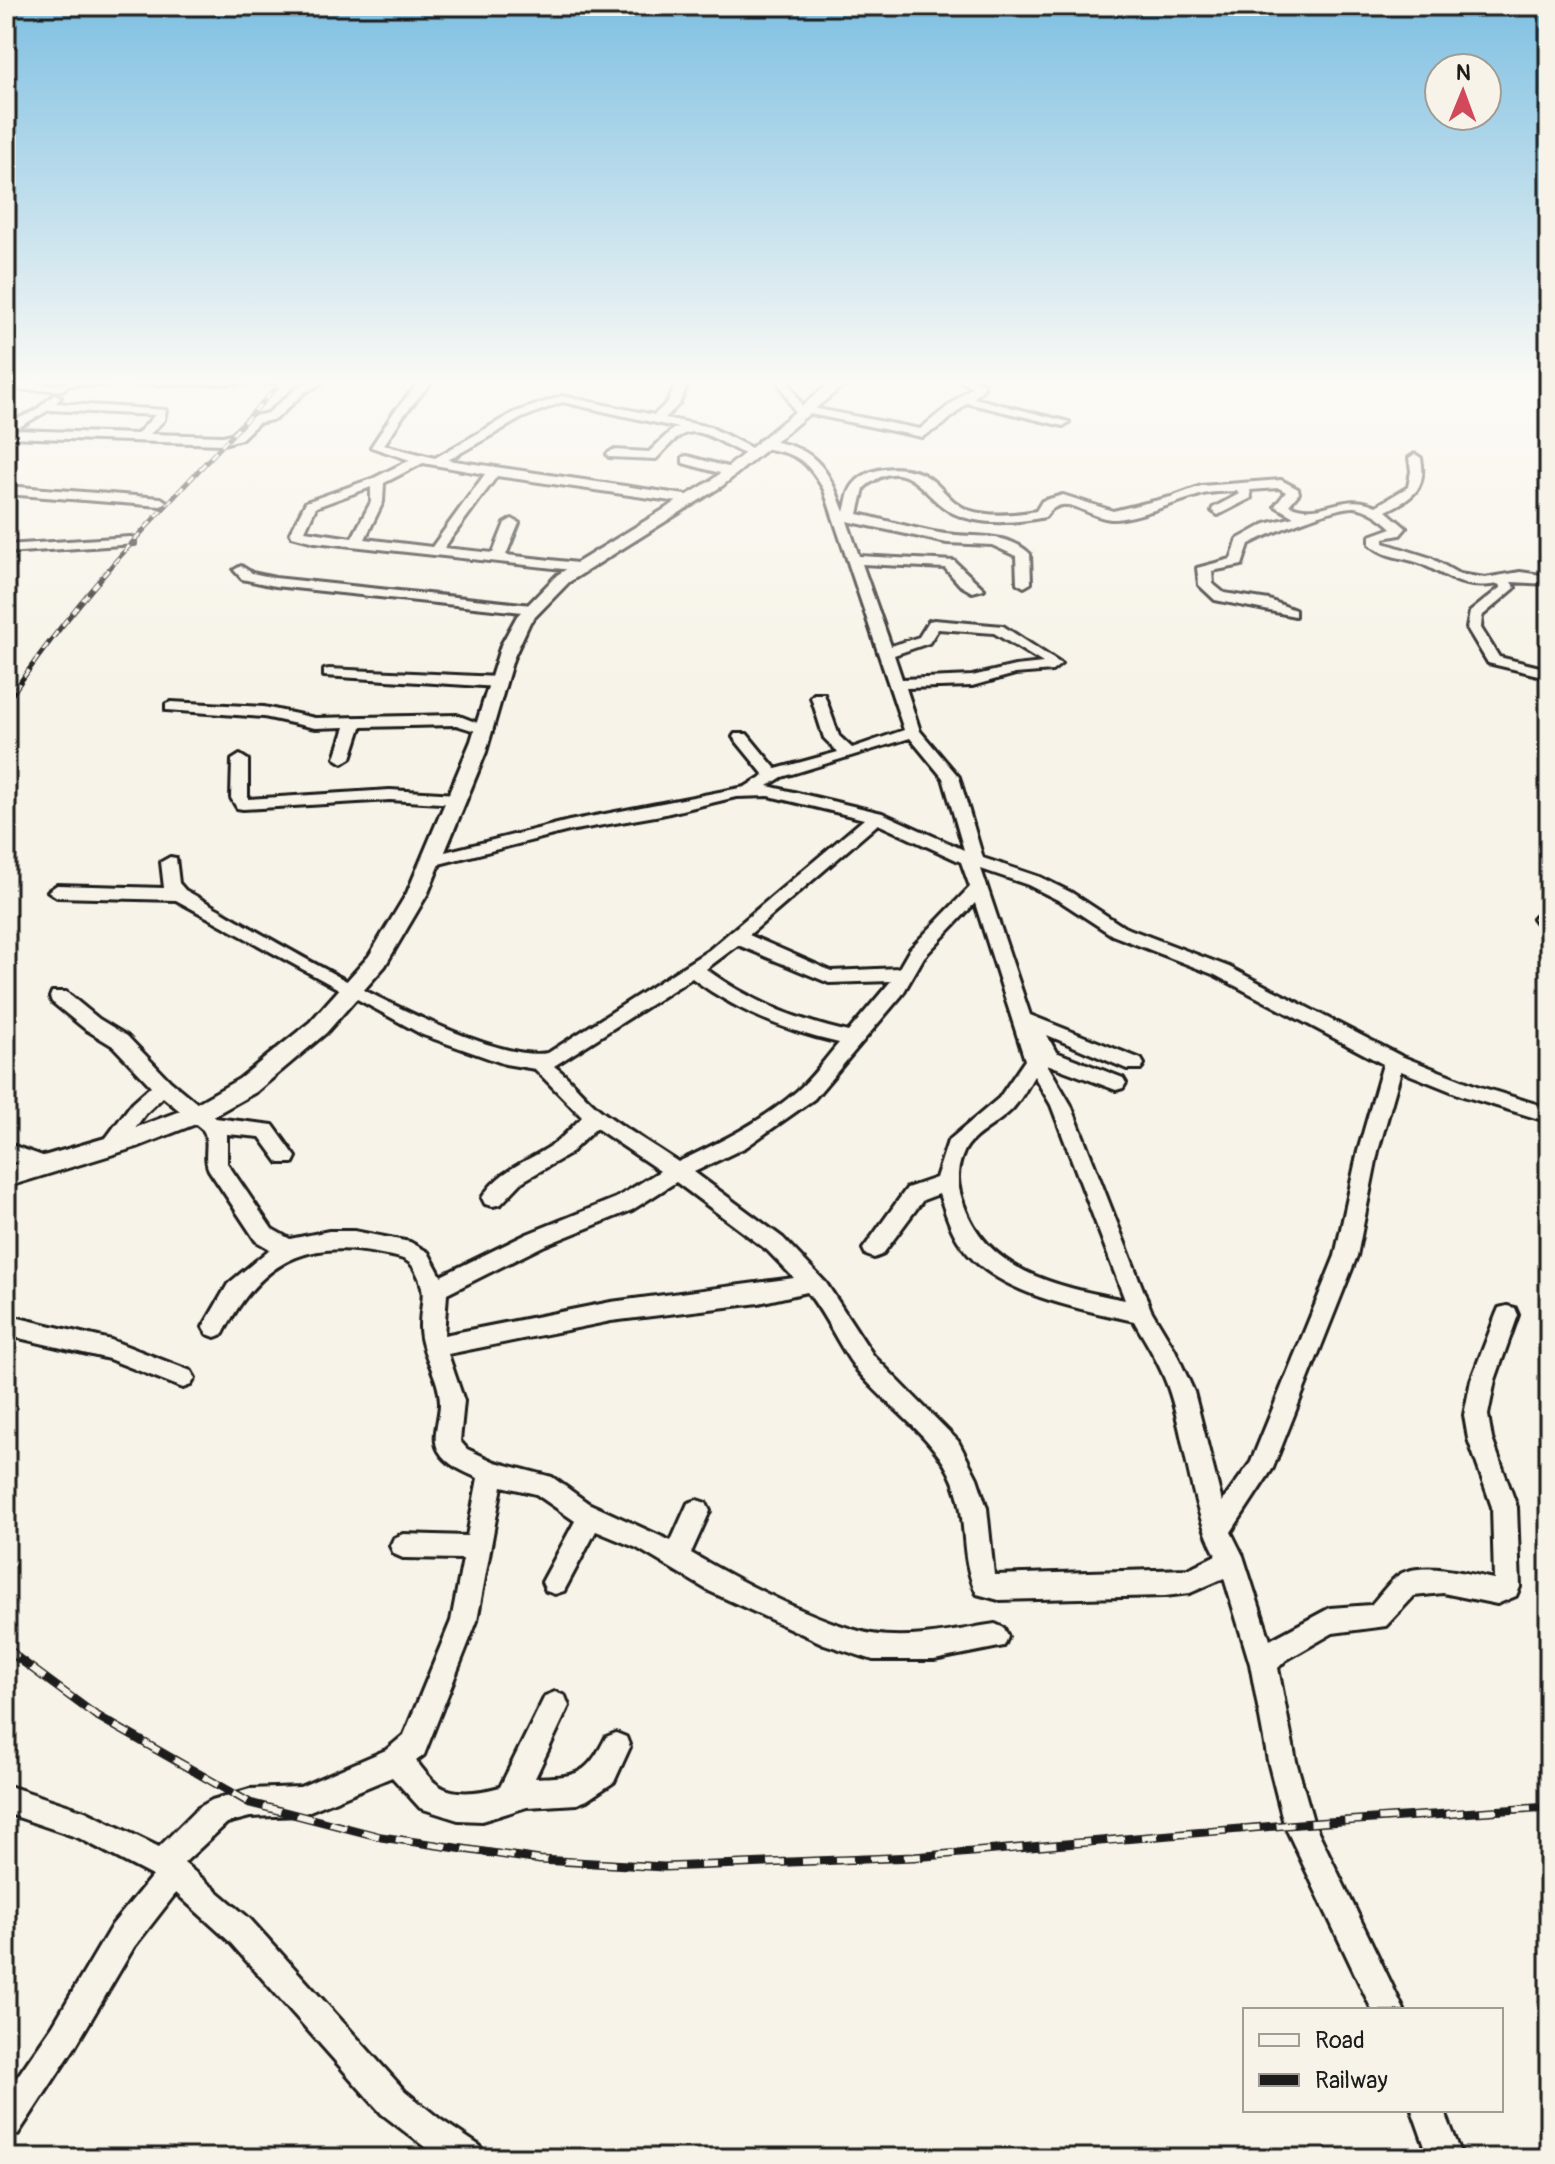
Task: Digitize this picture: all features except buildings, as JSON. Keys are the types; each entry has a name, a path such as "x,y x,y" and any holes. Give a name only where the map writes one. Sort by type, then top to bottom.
{"main road":[{"path":"6,1177 113,1143 204,1120 262,1077 353,991 379,960 399,927 431,861 485,729 508,651 521,623 532,609 581,567 621,539 692,500 720,480"}],"street":[{"path":"435,552 486,480"},
{"path":"550,480 692,500"},
{"path":"824,480 846,517 855,560 913,732 951,777 973,860 977,890 1035,1060 1061,1105 1141,1313 1182,1392 1217,1531 1231,1561 1264,1664 1282,1761 1299,1824 1387,2008"},
{"path":"846,517 854,493 869,480"},
{"path":"923,480 947,505 974,516 1033,516 1040,514 1047,504 1063,499 1112,515 1175,500 1193,491 1285,485 1293,493 1281,506 1308,517"},
{"path":"1376,511 1402,501 1411,492 1416,480"},
{"path":"357,542 377,502 378,481 319,500 311,505 297,530 301,535 435,552 581,567"},
{"path":"1218,511 1246,495 1241,486"},
{"path":"6,490 161,502"},
{"path":"1290,613 1269,604 1220,597 1206,585 1204,568 1237,562 1243,542 1270,527 1349,502 1376,511 1395,522 1398,531 1375,538 1384,549 1421,558 1455,578 1485,582 1520,576 1549,580"},
{"path":"846,517 938,538 983,540 1013,547 1023,554 1024,583"},
{"path":"498,559 512,523"},
{"path":"6,549 130,541"},
{"path":"855,560 949,564 965,582 977,589"},
{"path":"241,570 247,576 275,582 532,609"},
{"path":"1503,580 1508,588 1475,615 1474,628 1493,660 1543,672 1549,677"},
{"path":"884,653 924,640 934,624 950,623 998,629 1054,664 1052,667 1015,670 972,681 896,684"},
{"path":"329,673 498,682"},
{"path":"819,697 832,738 849,754"},
{"path":"171,707 264,712 299,721 354,724 457,720 485,729"},
{"path":"343,758 354,724"},
{"path":"751,790 773,776 913,732"},
{"path":"741,737 773,776"},
{"path":"240,760 239,798 243,804 353,796 457,799"},
{"path":"431,861 569,826 751,790 769,791 876,817 973,860 1034,881 1066,897 1118,931 1222,971 1394,1061 1470,1091 1549,1115"},
{"path":"170,862 170,884 179,894 353,991 430,1030 512,1059 543,1063 694,970 737,937 876,817"},
{"path":"436,1289 535,1240 624,1204 677,1171 739,1142 789,1109 807,1094 853,1040 906,974 917,953 977,890"},
{"path":"57,891 179,894"},
{"path":"737,937 829,977 906,974"},
{"path":"694,970 717,988 764,1014 853,1040"},
{"path":"59,997 92,1024 120,1041 163,1086 204,1120 217,1135 216,1164 225,1179 264,1235 288,1248"},
{"path":"1014,998 1024,1005 1042,1050 1049,1057 1116,1083"},
{"path":"1031,1021 1134,1064"},
{"path":"1035,1060 1006,1103 955,1146 945,1183 969,1241 988,1259 1023,1280 1053,1292 1141,1313"},
{"path":"1217,1531 1261,1468 1346,1256 1368,1151 1394,1061"},
{"path":"543,1063 546,1071 558,1078 564,1088 595,1117 677,1171 775,1244 811,1282 835,1313 865,1362 949,1449 965,1478 974,1508 979,1571 986,1585 1011,1588 1165,1584 1190,1581 1231,1561"},
{"path":"113,1143 139,1108 163,1086"},
{"path":"493,1198 516,1175 561,1149 595,1117"},
{"path":"204,1120 266,1130 286,1157"},
{"path":"6,1151 44,1165"},
{"path":"874,1249 915,1194 945,1183"},
{"path":"215,1327 230,1295 252,1271 288,1248 329,1240 389,1245 410,1251 420,1258 436,1289 431,1328 452,1401 449,1449 458,1457 492,1472 543,1485 579,1511 677,1556 718,1582 833,1635 873,1647 934,1647 995,1637"},
{"path":"434,1347 598,1313 758,1296 811,1282"},
{"path":"1264,1664 1276,1651 1330,1621 1377,1617 1407,1584 1443,1581 1497,1592 1507,1587 1506,1513 1502,1493 1479,1441 1477,1417 1477,1402 1507,1315"},
{"path":"6,1325 111,1350 183,1378"},
{"path":"6,2122 64,2036 123,1936 168,1868 208,1818 222,1810 250,1803 300,1801 396,1760 414,1745 464,1621 492,1472"},
{"path":"677,1556 697,1511"},
{"path":"555,1582 591,1516"},
{"path":"403,1546 479,1548"},
{"path":"511,1796 555,1706"},
{"path":"396,1760 421,1792 439,1802 482,1807 511,1796 577,1790 604,1772 616,1747"},
{"path":"6,1799 81,1823 168,1868 206,1898 243,1934 377,2088 456,2155"},
{"path":"1429,2112 1446,2158"}],"railway":[{"path":"6,703 103,575 190,480"},
{"path":"6,1645 18,1658 94,1714 250,1803 381,1837 540,1860 664,1867 914,1857 1299,1824 1549,1807"}]}
